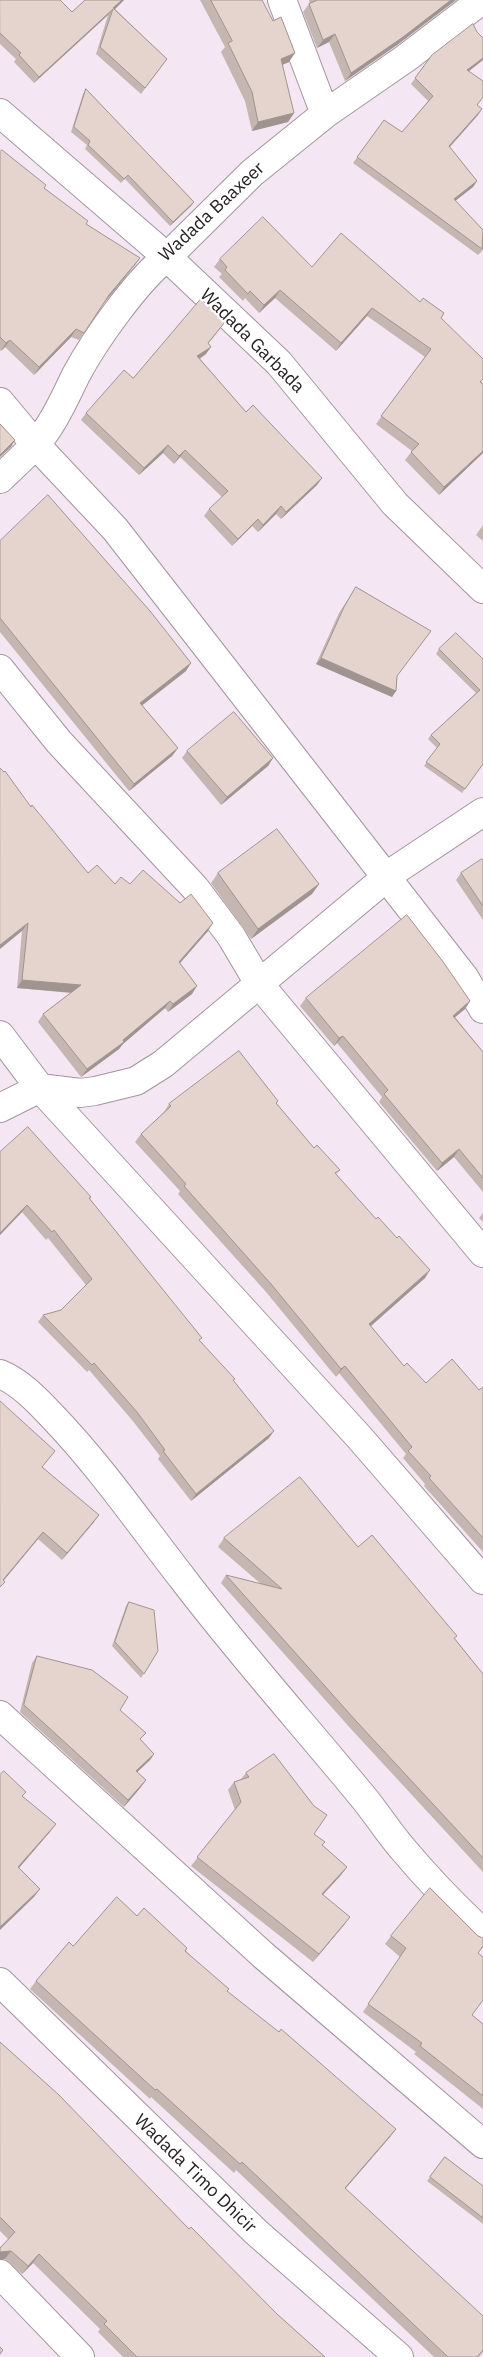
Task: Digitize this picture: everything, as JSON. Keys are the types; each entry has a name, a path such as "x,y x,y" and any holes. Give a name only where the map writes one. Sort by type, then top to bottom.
{"street":[{"path":"282,0 325,114"},
{"name":"Wadada Baaxeer","path":"0,479 43,435 65,399 77,373 114,317 152,268 167,257 252,173 325,114 406,58 482,0"},
{"name":"Wadada Garbada","path":"0,113 167,257 279,363 395,504 483,589"},
{"path":"0,402 35,444 115,529 464,977 483,1009"},
{"path":"0,669 59,742 195,888 231,936 260,985 483,1253"},
{"path":"0,1108 40,1088 80,1093 136,1081 163,1064 387,878 483,812"},
{"path":"0,1035 40,1088 359,1437 483,1580"},
{"path":"0,1374 7,1377 36,1400 73,1438 124,1500 183,1580 281,1701 364,1798 401,1847 430,1880 483,1933"},
{"path":"0,1715 263,1955 483,2144"},
{"name":"Wadada Timo Dhicir","path":"0,1982 91,2073 256,2232 399,2357"},
{"path":"0,2274 80,2357"}],"building":[{"path":"0,0 60,0 72,12 85,0 122,0 113,8 167,59 145,88 100,47 113,9 39,77 19,55 21,53 0,33"},
{"path":"211,0 262,0 273,21 281,17 295,53 281,59 294,113 258,122 252,92 228,43 232,41"},
{"path":"318,0 451,0 403,37 351,73 335,34 323,40 309,4"},
{"path":"473,24 483,38 483,58 467,70 483,81 483,97 477,105 482,109 449,146 477,181 454,199 483,230 482,249 357,157 384,120 402,132 433,96 415,78 432,55"},
{"path":"86,89 194,202 173,222 128,175 124,179 88,145 90,141 74,127"},
{"path":"2,150 46,185 44,188 88,221 86,224 140,258 109,295 84,333 76,329 39,367 10,340 6,343 0,337 0,152"},
{"path":"263,217 312,267 341,233 420,302 423,298 444,313 441,318 483,359 483,379 480,382 483,384 483,451 444,487 411,452 419,444 381,416 431,349 372,308 341,343 280,290 264,305 250,291 248,294 225,270 227,267 220,259"},
{"path":"201,299 225,322 208,343 211,347 197,356 246,412 253,405 322,478 286,512 281,506 263,525 258,519 238,539 209,509 228,491 185,450 179,456 168,445 144,468 86,413 124,370 133,378"},
{"path":"0,424 15,440 0,455"},
{"path":"48,495 150,611 191,663 140,703 178,748 134,784 0,618 0,541"},
{"path":"356,587 431,631 397,676 396,691 321,658 344,607"},
{"path":"456,633 483,659 483,764 465,789 426,762 440,744 431,735 480,690 439,649"},
{"path":"234,712 273,758 227,797 187,751"},
{"path":"0,768 5,771 31,807 32,805 88,873 97,865 115,884 121,877 130,884 143,870 180,903 191,894 213,923 179,962 197,986 173,1004 170,1001 123,1040 124,1042 87,1069 43,1014 81,985 22,980 28,923 0,945"},
{"path":"277,829 319,884 258,929 218,873"},
{"path":"483,860 483,906 461,873"},
{"path":"407,915 470,1001 453,1016 483,1052 483,1178 459,1149 442,1163 384,1094 388,1090 343,1036 339,1038 306,998"},
{"path":"239,1051 278,1101 276,1103 314,1148 317,1145 340,1170 335,1173 376,1219 378,1217 397,1238 399,1236 430,1270 369,1324 404,1366 407,1363 426,1383 452,1359 479,1390 483,1387 483,1538 429,1478 431,1476 408,1451 412,1447 345,1366 341,1369 271,1284 184,1186 186,1184 141,1134 171,1106 169,1104"},
{"path":"28,1127 91,1197 89,1198 202,1338 199,1340 235,1379 233,1380 274,1431 196,1494 163,1451 165,1450 137,1412 94,1363 92,1365 43,1315 61,1310 92,1279 54,1230 52,1232 27,1205 0,1233 0,1152"},
{"path":"0,1401 55,1451 42,1467 99,1515 67,1553 43,1532 3,1580 5,1582 0,1587"},
{"path":"300,1477 358,1547 372,1535 457,1636 454,1638 483,1674 483,1858 356,1721 226,1575 282,1589 224,1538"},
{"path":"129,1602 154,1610 158,1651 144,1674 115,1642"},
{"path":"37,1656 92,1670 128,1697 120,1710 146,1733 140,1739 154,1754 136,1771 146,1780 128,1800 24,1705"},
{"path":"274,1754 314,1806 327,1815 314,1834 325,1842 322,1845 347,1867 322,1894 350,1917 319,1954 197,1857 241,1802 234,1782 249,1777 246,1773"},
{"path":"4,1771 26,1792 22,1796 56,1824 18,1867 40,1889 0,1927 0,1775"},
{"path":"430,1888 478,1936 483,1938 483,1946 478,1953 483,1957 483,2000 472,2015 483,2024 483,2096 420,2046 422,2043 368,2004 406,1948 391,1936"},
{"path":"117,1897 137,1916 144,1908 187,1948 185,1951 229,1989 227,1991 279,2032 281,2029 396,2129 345,2188 483,2316 483,2350 477,2357 448,2357 242,2162 240,2164 157,2089 155,2090 36,1981 69,1942 73,1946"},
{"path":"0,2042 59,2095 189,2229 191,2227 277,2314 325,2357 137,2357 104,2324 107,2321 39,2254 28,2266 11,2251 0,2252 0,2248 15,2232 0,2217"},
{"path":"445,2157 483,2186 483,2218 430,2177"}]}
